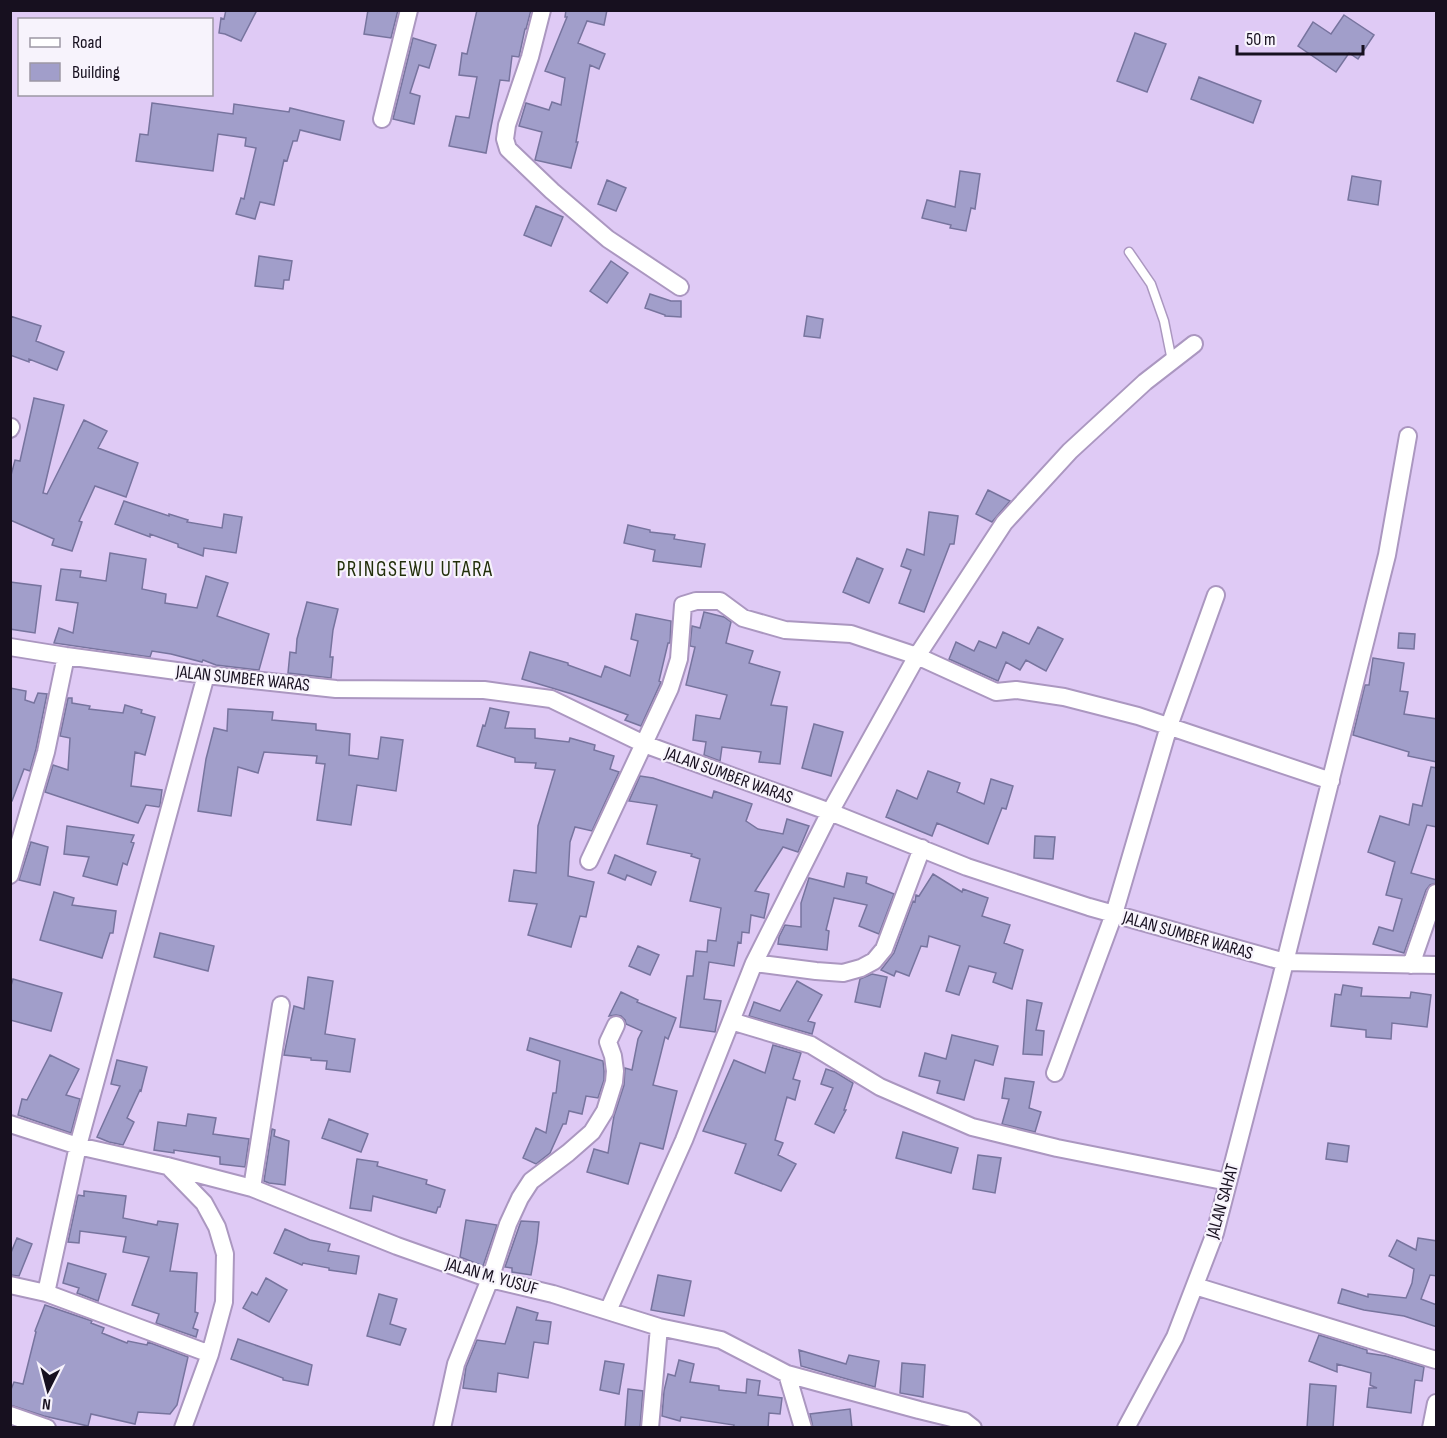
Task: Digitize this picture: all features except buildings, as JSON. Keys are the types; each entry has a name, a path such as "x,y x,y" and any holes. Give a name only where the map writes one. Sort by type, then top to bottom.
{"street":[{"path":"382,119 409,10"},
{"path":"542,10 530,57 507,124 505,139 508,149 608,239 680,287"},
{"path":"608,1311 684,1140 754,963 830,812 917,656 1004,523 1070,451 1145,382 1194,344"},
{"name":"JALAN SAHAT","path":"1126,1428 1175,1337 1215,1233 1387,555 1408,436"},
{"path":"1055,1072 1114,914 1169,726 1216,595"},
{"path":"589,861 669,688 679,659 683,605 696,601 720,601 743,618 784,630 851,634 917,656 996,692 1016,690 1064,697 1138,716 1331,781"},
{"name":"JALAN SUMBER WARAS","path":"10,647 206,675 336,689 484,690 551,699 644,744 830,812 967,867 1114,914 1285,962 1437,965"},
{"path":"10,875 46,752 66,656"},
{"path":"46,1293 78,1146 206,675"},
{"path":"754,963 843,973 861,968 874,961 884,949 922,848"},
{"path":"1411,965 1437,893"},
{"path":"252,1188 281,1005"},
{"path":"731,1021 811,1045 880,1087 972,1127 1057,1148 1228,1182"},
{"path":"442,1428 456,1364 490,1279 508,1224 520,1198 531,1181 592,1132 605,1111 615,1071 608,1042 616,1025"},
{"name":"JALAN M. YUSUF","path":"10,1124 78,1146 252,1188 397,1246 490,1279 553,1294 659,1327 721,1340 787,1374 964,1421 973,1428"},
{"path":"167,1166 204,1203 217,1227 225,1254 224,1302 210,1354 183,1428"},
{"path":"10,1285 46,1293 210,1354"},
{"path":"1195,1286 1437,1360"},
{"path":"650,1428 659,1327"},
{"path":"787,1374 802,1428"},
{"path":"1431,1428 1437,1403"},
{"path":"10,1415 46,1428"}],"lane":[{"path":"1129,252 1151,284 1164,321 1172,361"}],"district":[{"name":"PRINGSEWU UTARA","path":"415,569"}]}
